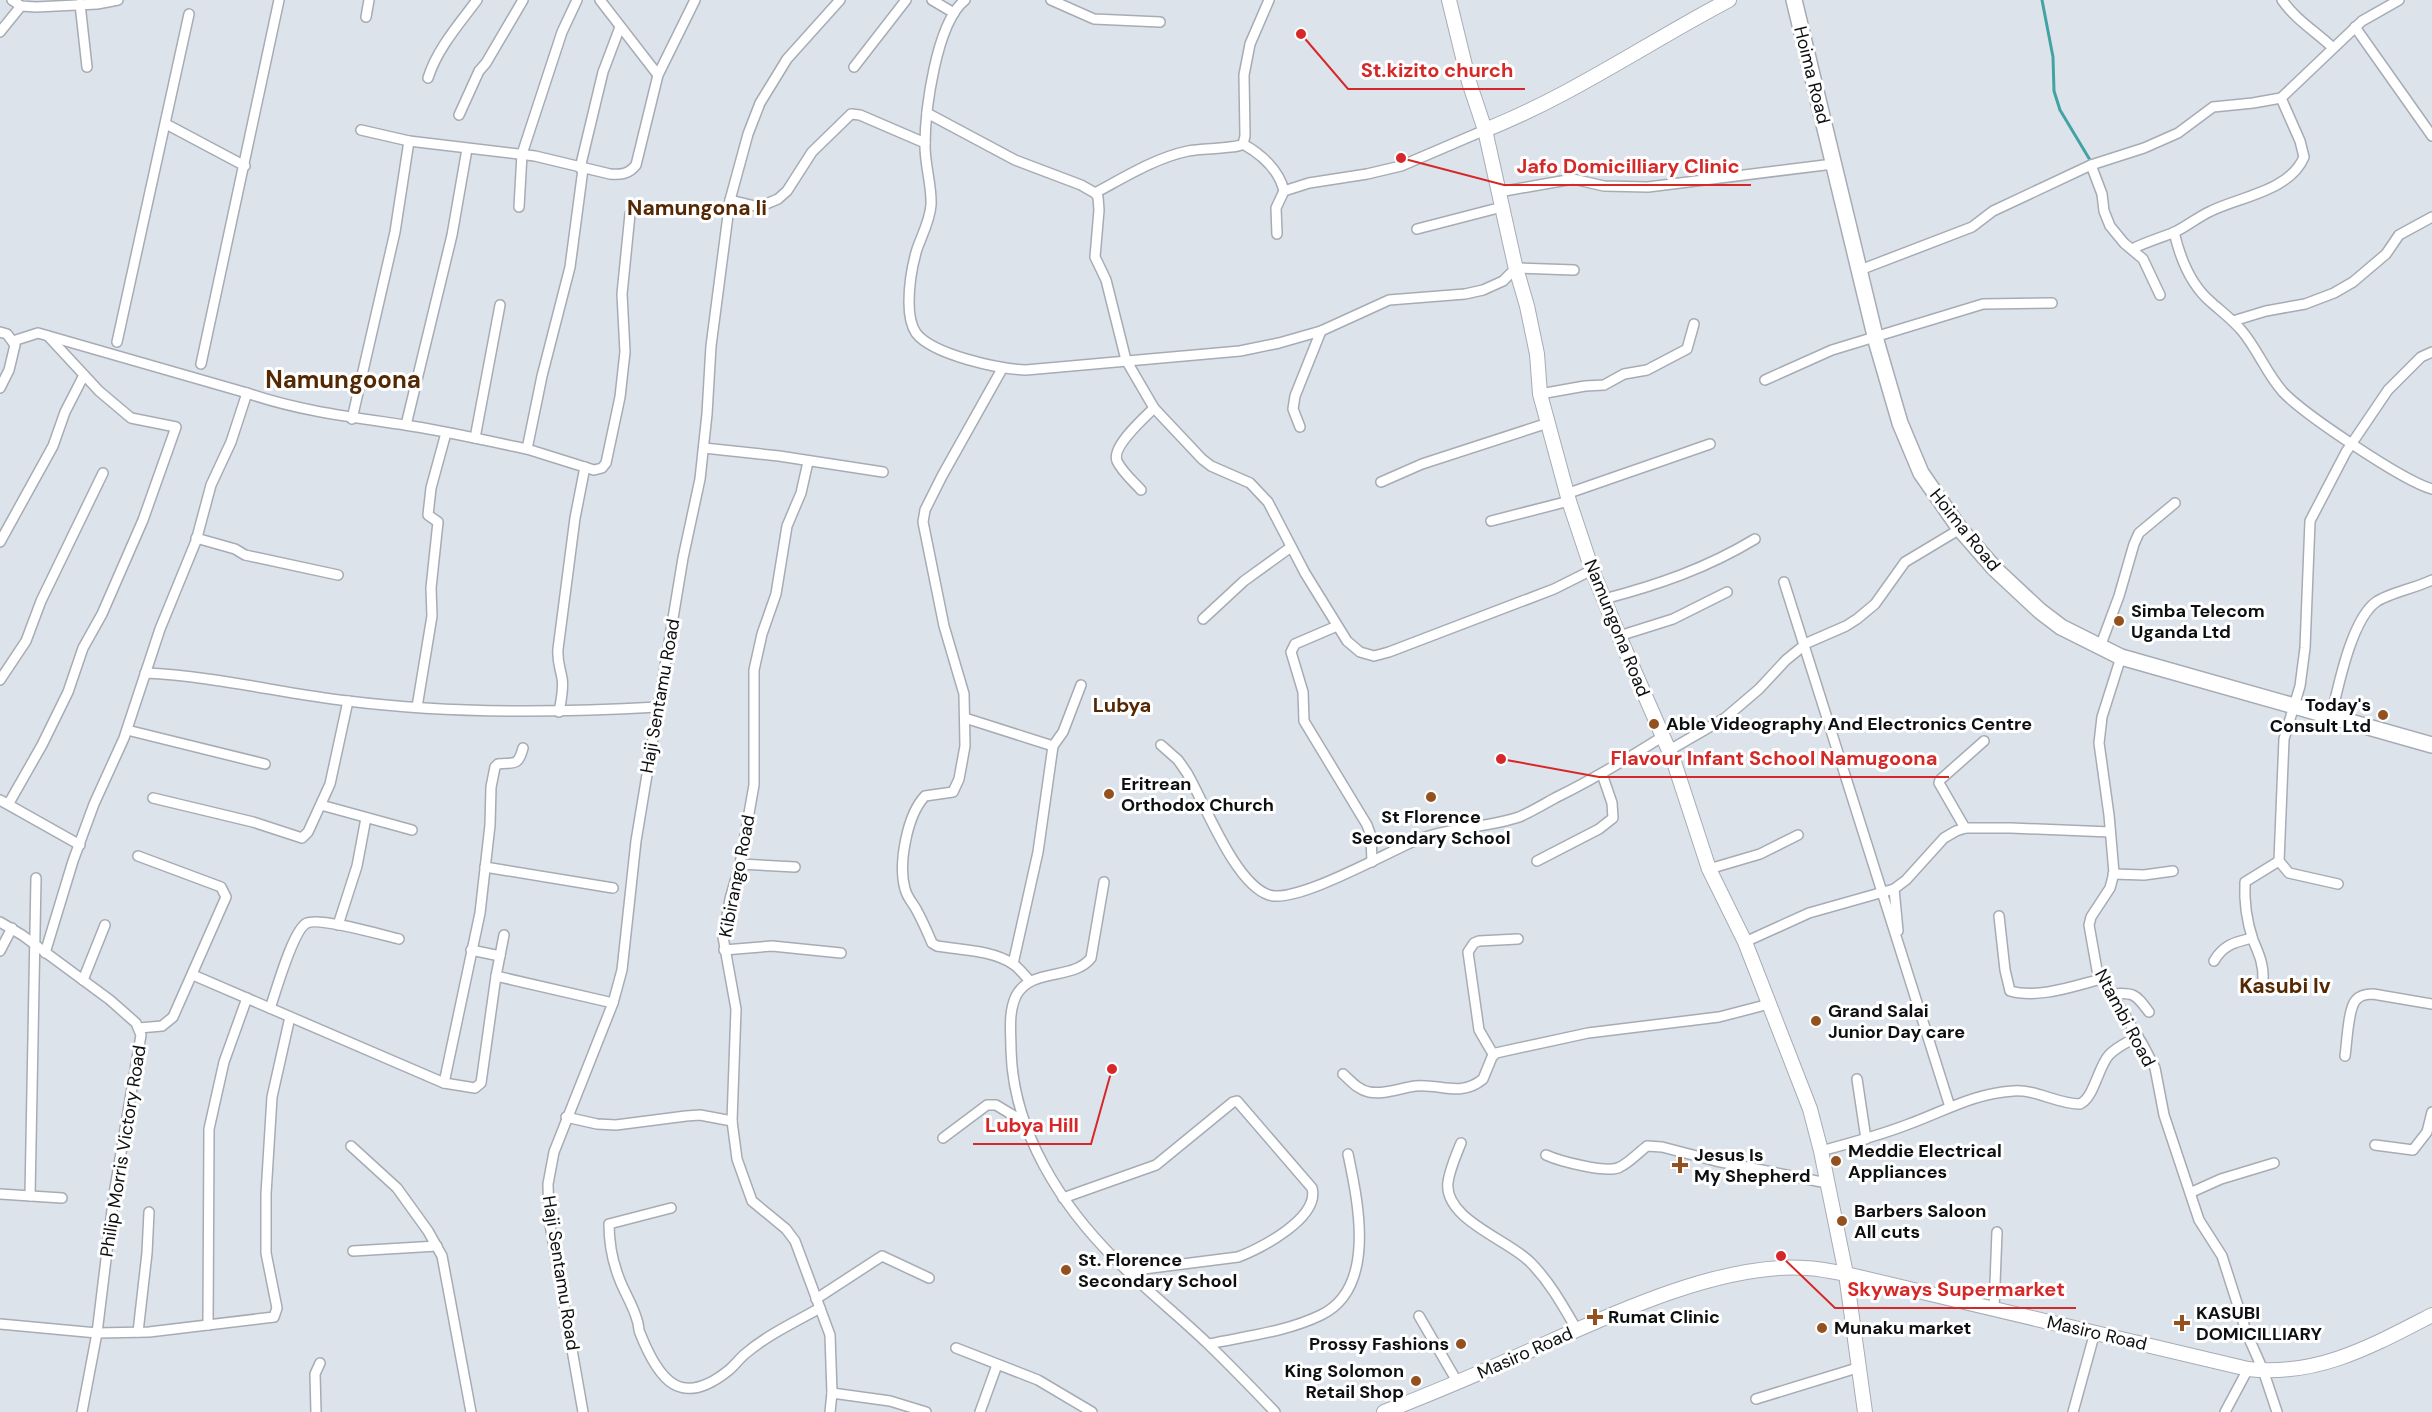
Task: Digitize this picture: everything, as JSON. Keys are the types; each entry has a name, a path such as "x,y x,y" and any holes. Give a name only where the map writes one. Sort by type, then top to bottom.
{"main road":[{"name":"Hoima Road","path":"1794,0 1875,336 1910,449 1933,492 1960,529 1995,569 2040,611 2061,627 2121,657 2432,745"}],"street":[{"path":"12,0 21,6 107,4 118,0"},
{"path":"201,364 279,0"},
{"path":"366,17 369,0"},
{"path":"428,78 431,67 446,43 477,0"},
{"path":"459,115 479,71 523,0"},
{"path":"519,207 522,154 562,32 577,0"},
{"path":"600,0 658,75"},
{"path":"361,130 410,141 522,154 620,175 632,170 639,156 658,75 696,0"},
{"name":"Haji Sentamu Road","path":"583,1412 547,1204 549,1170 566,1117 613,1003 622,970 636,841 704,448 711,346 730,200 751,125 769,88 797,46 840,0"},
{"path":"854,67 906,0"},
{"path":"932,0 954,13"},
{"path":"965,0 954,13 934,68 925,143 931,204 909,283 911,321 915,332 924,340 950,353 1002,369 1050,370 1126,360 1240,351 1303,338 1389,300 1465,294 1483,290 1503,281 1516,268 1574,270"},
{"path":"1051,0 1094,20 1160,22"},
{"path":"1095,193 1173,154 1211,147 1235,148 1243,144 1245,136 1244,75 1250,44 1269,0"},
{"name":"Namungona Road","path":"1449,0 1469,82 1485,130 1516,268 1522,284 1537,354 1540,394 1568,497 1592,570 1678,773 1709,869 1745,942 1810,1109 1846,1274 1864,1412"},
{"path":"1277,234 1276,208 1284,191 1309,183 1401,166 1520,116 1560,96 1729,0"},
{"path":"2282,0 2305,26 2315,31 2332,47"},
{"path":"1860,270 1972,227 1993,212 2091,165 2144,148 2178,133 2213,107 2253,104 2281,98 2332,47 2362,21 2399,0"},
{"path":"80,4 87,67"},
{"path":"0,32 21,6"},
{"path":"117,342 189,14"},
{"path":"527,449 542,376 570,267 581,168 603,72 620,27"},
{"path":"2355,27 2432,136"},
{"path":"2132,249 2174,232 2210,211 2254,196 2279,184 2302,161 2304,157 2300,141 2281,98"},
{"path":"927,113 1015,160 1081,185 1095,193 1100,210 1095,257 1106,280 1126,360 1154,408 1202,459 1211,466 1250,483 1268,502 1337,626 1347,641 1360,652 1374,656 1389,652 1554,589 1592,570"},
{"path":"730,200 759,207 778,199 787,191 812,152 851,114 860,115 925,143"},
{"path":"166,124 245,166"},
{"path":"352,419 395,232 410,141"},
{"path":"1243,144 1256,152 1274,170 1284,191"},
{"path":"406,425 452,235 467,149"},
{"path":"1499,192 1573,179 1609,186 1648,187 1833,164"},
{"path":"2091,165 2102,194 2104,211 2110,226 2143,259 2160,295"},
{"path":"1417,229 1502,207"},
{"path":"13,341 38,333 302,409 475,438 527,449 599,470 606,463 620,397 626,342 622,294 630,214"},
{"path":"2233,321 2266,311 2305,304 2334,292 2353,282 2386,254 2399,235 2432,217"},
{"path":"2174,232 2180,259 2192,279 2209,301 2243,331 2283,392 2352,443 2418,484 2432,489"},
{"path":"1765,381 1832,350 1983,304 2052,303"},
{"path":"475,438 500,305"},
{"path":"1540,394 1604,385 1624,374 1647,370 1687,349 1694,324"},
{"path":"1300,427 1293,409 1295,396 1321,331"},
{"path":"0,332 7,334 15,345 9,370 0,388"},
{"path":"48,336 84,375 131,418 176,427 143,520 102,614 83,648 68,692 42,745 4,802 80,845"},
{"path":"2338,884 2289,873 2279,861 2283,739 2300,686 2305,648 2310,520 2352,443 2388,390 2421,357 2432,352"},
{"path":"1002,369 925,510 923,522 928,557 944,626 964,694 963,764 955,789 949,794 932,794 923,798 908,831 904,853 904,889 934,945 981,953 1013,964 1030,981"},
{"path":"0,542 52,446 65,412 84,375"},
{"path":"45,953 73,861 94,804 110,773 127,730 160,629 196,538 211,485 231,442 247,393"},
{"path":"1142,490 1118,463 1116,453 1125,439 1154,408"},
{"path":"1381,482 1422,465 1548,423"},
{"path":"417,707 432,616 431,588 438,522 428,515 431,488 446,433"},
{"path":"1491,521 1568,497 1710,444"},
{"path":"704,448 779,456 883,472"},
{"name":"Kibirango Road","path":"807,462 801,493 788,526 776,594 762,634 754,670 754,785 740,864 726,919 724,950 734,990 736,1009 732,1121 737,1159 752,1201 786,1229 795,1240 830,1335 832,1393 830,1412"},
{"path":"559,712 562,679 557,665 558,649 575,518 585,467"},
{"path":"0,680 27,641 45,592 103,473"},
{"path":"2100,647 2139,533 2175,503"},
{"path":"1668,751 1708,730 1725,718 1807,643 1857,619 1875,604 1905,562 1960,529"},
{"path":"196,538 235,549 245,555 338,575"},
{"path":"1604,599 1662,583 1703,568 1755,539"},
{"path":"1203,619 1244,581 1291,547"},
{"path":"2331,717 2347,654 2363,620 2374,604 2432,580"},
{"path":"1784,582 1950,1107"},
{"path":"1619,636 1673,619 1727,592"},
{"path":"1337,626 1295,644 1291,652 1303,692 1304,721 1367,825 1371,836 1372,862"},
{"name":"Ntambi Road","path":"2121,657 2102,717 2099,743 2113,874 2110,888 2091,917 2089,925 2097,970 2155,1068 2164,1115 2192,1192 2199,1220 2222,1256 2247,1334 2264,1370 2277,1412"},
{"path":"145,673 182,675 348,701 464,711 559,712 658,707"},
{"path":"1013,964 1038,852 1053,746 1063,732 1081,685"},
{"path":"153,798 253,822 299,838 306,836 330,784 348,701"},
{"path":"965,718 1053,746"},
{"path":"127,730 265,764"},
{"path":"1161,745 1178,760 1187,773 1237,867 1263,892 1277,897 1328,881 1442,831 1519,817 1602,774 1662,737"},
{"path":"1965,828 1939,783 1984,741"},
{"path":"444,1083 480,913 490,825 491,787 495,767 498,764 513,764 518,760 523,748"},
{"path":"1537,861 1599,829 1613,818 1612,803 1602,774"},
{"path":"321,805 412,830"},
{"path":"338,925 357,866 366,818"},
{"path":"1745,942 1809,913 1894,889 1906,880 1944,838 1965,828 2110,832"},
{"path":"1709,869 1760,854 1798,835"},
{"path":"138,856 221,887 225,892 225,901 193,975 168,1023 154,1028 139,1028"},
{"path":"2263,981 2261,957 2253,938 2244,894 2245,882 2279,861"},
{"path":"740,864 795,867"},
{"path":"485,867 613,888"},
{"path":"2113,874 2173,871"},
{"path":"30,1196 36,878"},
{"path":"1104,882 1095,939 1088,961 1078,967 1030,981 1016,997 1010,1026 1015,1090 1024,1122 1037,1152 1063,1198 1116,1260 1209,1344 1275,1412"},
{"path":"1894,889 1898,935"},
{"path":"1999,916 2005,970 2010,991 2023,994 2101,979"},
{"name":"Philip Morris Victory Road","path":"0,922 12,928 83,980 127,1014 139,1028 141,1042 114,1194 97,1333 82,1412"},
{"path":"270,1008 300,928 309,922 338,925 399,939"},
{"path":"83,980 105,925"},
{"path":"0,951 12,928"},
{"path":"193,975 444,1083 476,1088 481,1083 504,935"},
{"path":"2214,961 2220,950 2230,944 2253,938"},
{"path":"1493,1054 1479,1030 1468,952 1474,943 1518,939"},
{"path":"724,950 772,946 842,953"},
{"path":"471,950 500,956"},
{"path":"496,976 613,1003"},
{"path":"2112,994 2132,993 2149,1012"},
{"path":"2345,1056 2351,1011 2356,999 2366,994 2373,994 2432,1004"},
{"path":"208,1325 209,1129 224,1062 247,998"},
{"path":"1493,1054 1588,1033 1708,1019 1769,1004"},
{"path":"0,1324 97,1333 138,1332 269,1319 276,1313 266,1253 266,1194 272,1097 290,1017"},
{"path":"1821,1151 1908,1125 1976,1096 2015,1091 2029,1092 2080,1104 2085,1102 2089,1096 2097,1074 2110,1052 2138,1036"},
{"path":"1343,1074 1359,1090 1378,1094 1419,1086 1442,1089 1466,1088 1483,1079 1493,1054"},
{"path":"1857,1079 1866,1139"},
{"path":"1063,1198 1156,1165 1237,1101 1312,1188 1312,1200 1299,1218 1278,1237 1254,1251 1238,1257 1128,1271"},
{"path":"943,1138 987,1105 996,1105 1024,1122"},
{"path":"2376,1145 2413,1150 2427,1132 2432,1112"},
{"path":"566,1117 597,1124 616,1125 693,1115 732,1121"},
{"path":"1461,1143 1448,1183 1454,1205 1465,1217 1529,1261 1552,1287 1577,1330"},
{"path":"351,1146 397,1188 437,1246 445,1269 471,1412"},
{"path":"1546,1155 1557,1160 1599,1169 1619,1169 1647,1146 1662,1147 1716,1161 1827,1183"},
{"path":"1209,1344 1294,1326 1323,1314 1345,1296 1358,1260 1359,1232 1359,1203 1348,1154"},
{"path":"2192,1192 2221,1179 2274,1163"},
{"path":"0,1194 62,1198"},
{"path":"671,1208 609,1224 610,1246 618,1276 638,1321 639,1330 648,1350 668,1382 675,1387 686,1389 707,1384 730,1370 746,1353 818,1304 882,1256 928,1278"},
{"path":"138,1332 149,1212"},
{"path":"1994,1309 1997,1232"},
{"path":"353,1251 437,1246"},
{"name":"Masiro Road","path":"1384,1412 1665,1295 1734,1274 1797,1268 1846,1274 2248,1369 2301,1368 2331,1362 2368,1347 2432,1315"},
{"path":"1419,1316 1458,1383"},
{"path":"2073,1412 2095,1332"},
{"path":"956,1348 1038,1380 1092,1412"},
{"path":"316,1412 315,1374 320,1363"},
{"path":"980,1412 997,1365"},
{"path":"1756,1399 1857,1368"},
{"path":"2225,1412 2248,1369"},
{"path":"832,1393 890,1401 926,1412"}],"waterway":[{"path":"2042,0 2053,57 2054,91 2060,110 2090,160"}],"place":[{"name":"St.kizito church","path":"1301,34"},
{"name":"Jafo Domicilliary Clinic","path":"1401,158"},
{"name":"Simba Telecom Uganda Ltd","path":"2119,621"},
{"name":"Today's Consult Ltd","path":"2383,715"},
{"name":"Able Videography And Electronics Centre","path":"1654,724"},
{"name":"Flavour Infant School Namugoona","path":"1501,759"},
{"name":"Eritrean Orthodox Church","path":"1109,794"},
{"name":"St Florence Secondary School","path":"1431,797"},
{"name":"Grand Salai Junior Day care","path":"1816,1021"},
{"name":"Lubya Hill","path":"1112,1069"},
{"name":"Meddie Electrical Appliances","path":"1836,1161"},
{"name":"Jesus Is My Shepherd","path":"1680,1165"},
{"name":"Barbers Saloon All cuts","path":"1842,1221"},
{"name":"Skyways Supermarket","path":"1781,1256"},
{"name":"St. Florence Secondary School","path":"1066,1270"},
{"name":"Rumat Clinic","path":"1595,1317"},
{"name":"KASUBI DOMICILLIARY","path":"2182,1323"},
{"name":"Munaku market","path":"1822,1328"},
{"name":"Prossy Fashions","path":"1461,1344"},
{"name":"King Solomon Retail Shop","path":"1416,1381"}],"district":[{"name":"Namungona Ii","path":"697,208"},
{"name":"Namungoona","path":"343,379"},
{"name":"Lubya","path":"1122,705"},
{"name":"Kasubi Iv","path":"2285,986"}]}
